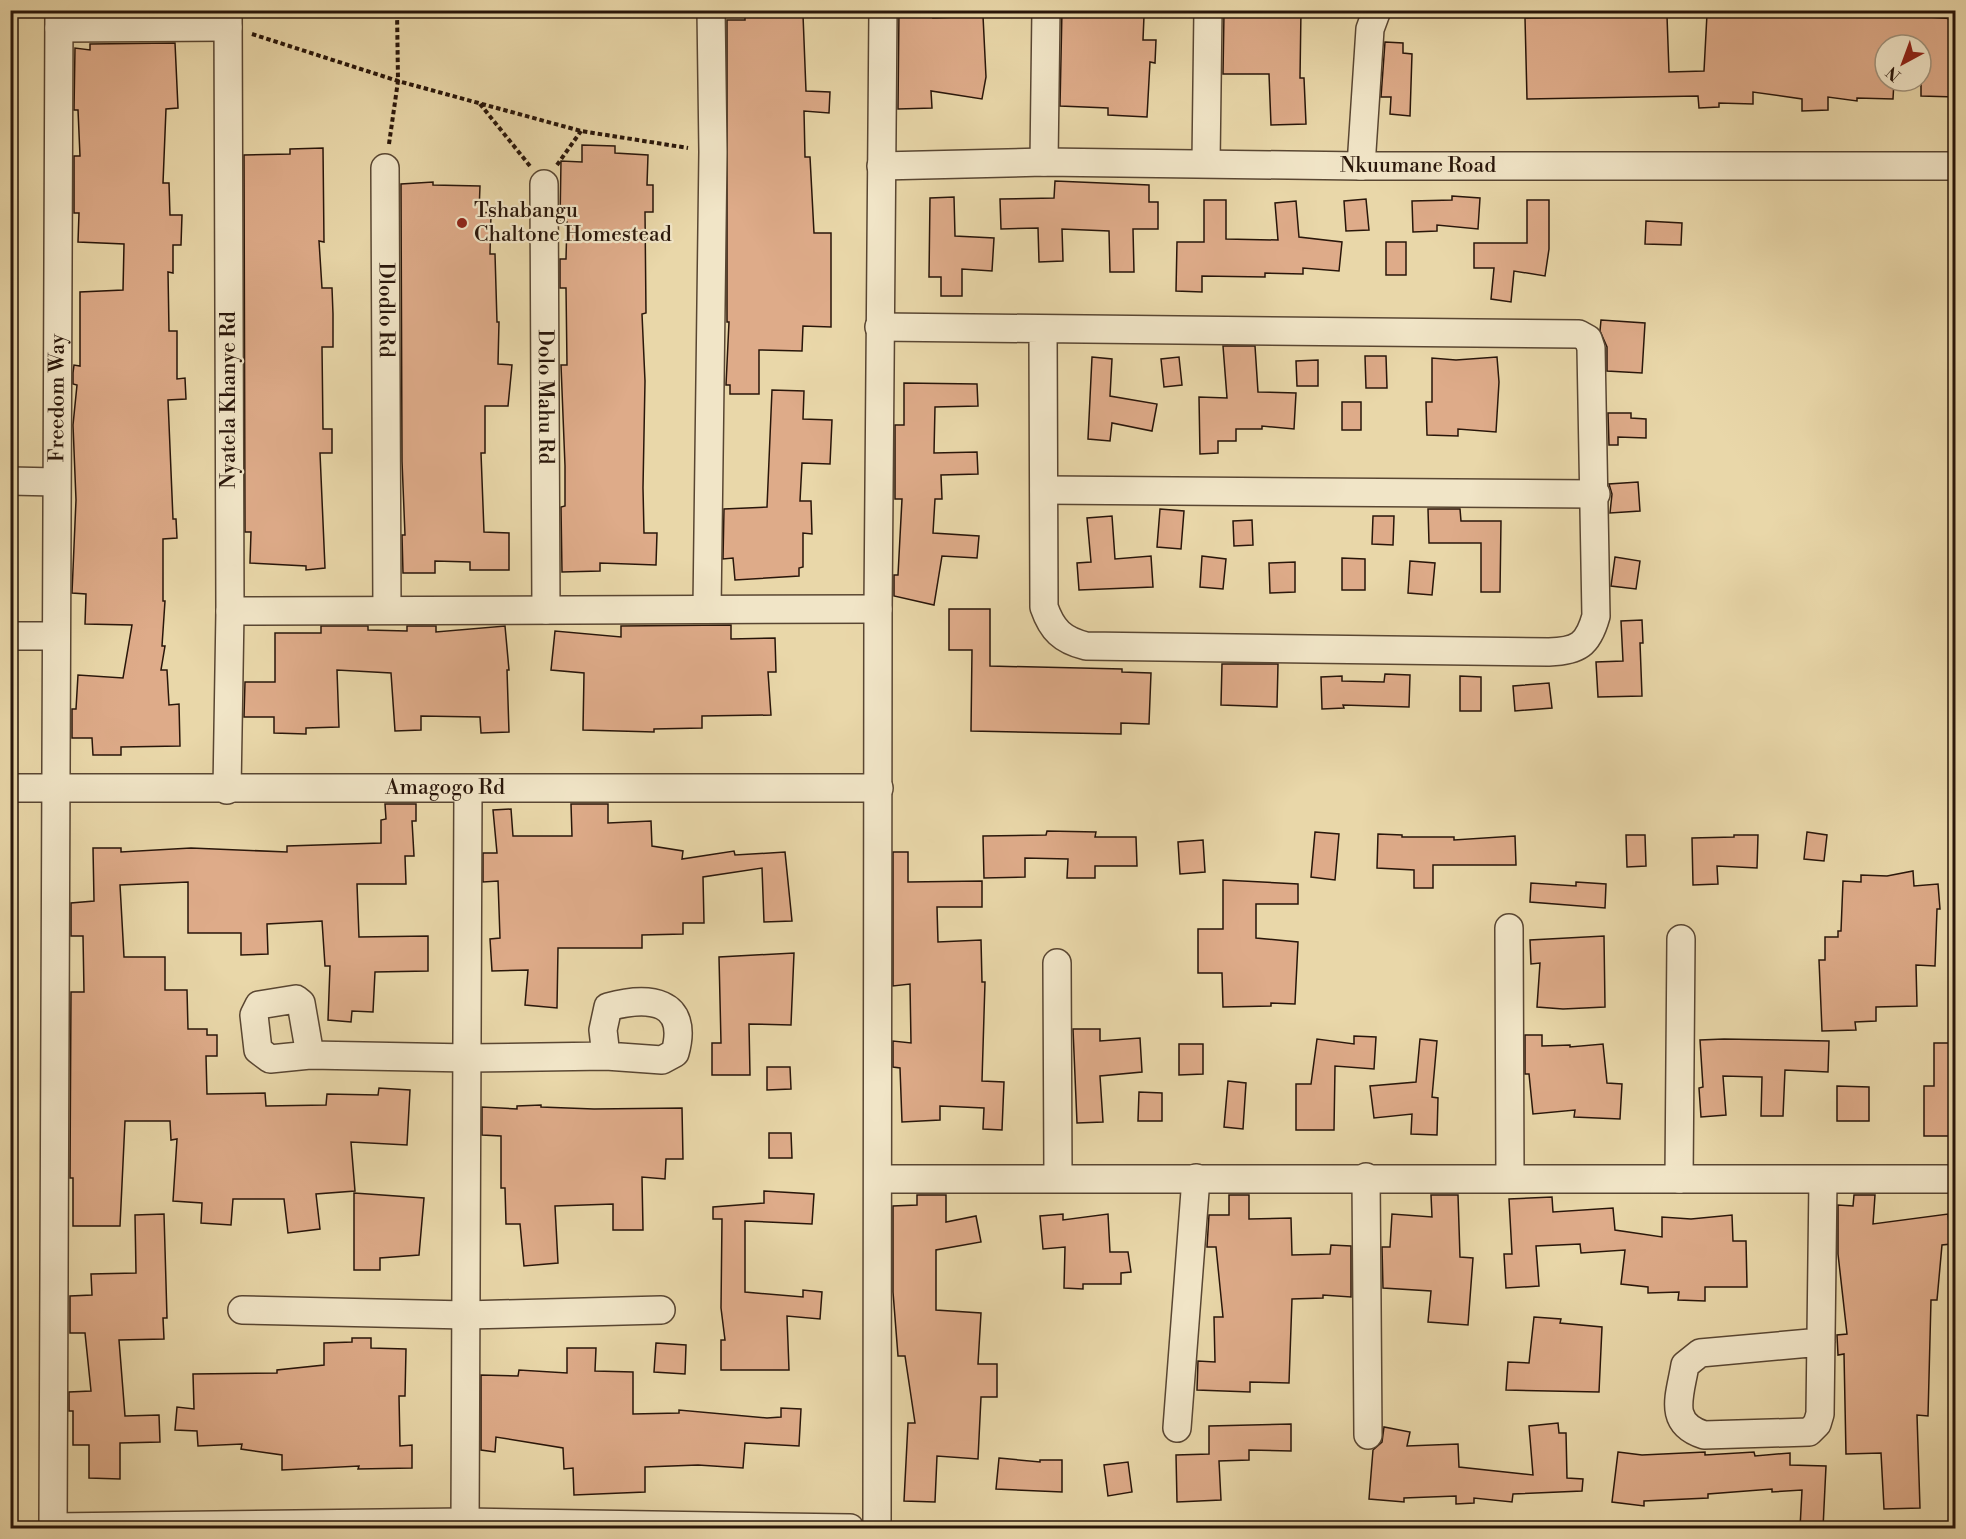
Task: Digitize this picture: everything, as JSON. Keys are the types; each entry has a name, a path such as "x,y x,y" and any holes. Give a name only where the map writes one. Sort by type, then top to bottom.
{"street":[{"path":"707,609 713,152 711,10"},
{"path":"877,1528 878,609 882,10"},
{"path":"1044,162 1046,10"},
{"path":"1206,162 1208,10"},
{"path":"1361,166 1370,28 1377,10"},
{"path":"59,19 228,19"},
{"name":"Freedom Way","path":"53,1528 59,19"},
{"name":"Nyatela Khanye Rd","path":"227,790 230,611 228,19"},
{"name":"Nkuumane Road","path":"881,166 1044,162 1206,162 1361,166 1956,166"},
{"name":"Dlodlo Rd","path":"385,168 387,610"},
{"name":"Dolo Mahu Rd","path":"544,184 546,610"},
{"path":"879,327 1043,331 1579,334 1588,339 1591,348 1596,494 1596,616 1592,630 1583,644 1568,651 1549,652 1098,646 1072,643 1059,636 1049,623 1044,607 1043,331"},
{"path":"10,481 56,482"},
{"path":"1044,490 1596,494"},
{"path":"230,611 878,609"},
{"path":"10,636 55,636"},
{"name":"Amagogo Rd","path":"10,788 227,790 879,788"},
{"path":"465,1525 469,1058 468,789"},
{"path":"1509,928 1509,1178"},
{"path":"1679,1179 1681,939"},
{"path":"1057,963 1058,1177"},
{"path":"310,1055 469,1058 606,1056"},
{"path":"878,1179 1058,1177 1956,1179"},
{"path":"1366,1177 1368,1435"},
{"path":"1177,1428 1196,1178"},
{"path":"1821,1342 1700,1353 1685,1365 1679,1406 1680,1420 1689,1430 1704,1435 1809,1432 1817,1424 1820,1414 1821,1342 1823,1180"},
{"path":"242,1310 466,1315 662,1310"},
{"path":"53,1528 465,1525 850,1528"}],"path":[{"path":"385,168 399,81 398,10"},
{"path":"228,19 399,81 581,131 713,152"},
{"path":"479,102 544,184 581,131"}],"building":[{"path":"745,10 764,10 764,15 803,15 806,91 830,92 829,113 804,111 805,157 810,157 814,233 831,233 831,327 803,326 802,351 759,350 759,394 730,394 730,385 726,385 729,322 727,322 727,20 745,20"},
{"path":"899,10 934,10 933,18 983,16 986,77 982,99 931,91 932,108 898,109"},
{"path":"1062,10 1144,16 1143,40 1156,40 1155,63 1150,62 1147,117 1108,115 1108,108 1060,106"},
{"path":"1268,10 1301,10 1300,78 1304,78 1306,124 1271,125 1269,74 1223,74 1224,13 1268,14"},
{"path":"1739,10 1799,10 1842,14 1842,10 1902,10 1901,15 1956,19 1956,97 1921,96 1921,93 1933,93 1933,33 1873,33 1873,93 1893,93 1893,99 1857,98 1857,101 1828,97 1828,110 1802,111 1802,99 1753,92 1753,104 1719,103 1719,107 1699,108 1698,96 1527,99 1525,18 1667,16 1669,72 1704,71 1707,14 1738,16"},
{"path":"1385,42 1403,43 1403,53 1412,54 1410,116 1390,114 1391,97 1381,97"},
{"path":"175,43 178,108 166,109 163,183 169,183 170,215 182,215 181,245 173,245 173,273 168,272 169,331 177,331 177,379 185,378 186,399 168,400 173,519 176,519 177,538 163,539 163,601 165,601 162,646 165,646 161,670 167,670 169,705 179,704 180,746 121,747 121,755 93,755 92,738 72,738 72,709 76,709 78,675 123,678 132,625 85,624 86,594 72,593 76,500 73,425 77,385 73,384 73,373 74,365 80,366 80,292 123,290 124,244 78,242 79,213 74,213 74,156 80,156 78,110 74,110 75,48 90,50 90,44"},
{"path":"582,145 615,146 615,153 648,155 647,185 653,185 653,212 645,212 646,313 642,314 645,381 643,488 644,533 657,533 656,565 600,563 600,571 562,572 561,507 565,506 565,466 561,365 567,365 566,288 560,288 560,259 566,259 567,222 560,222 561,161 582,162"},
{"path":"323,148 324,242 319,241 322,288 332,288 333,347 322,347 323,429 332,429 332,453 320,453 325,568 306,570 306,566 250,563 251,532 245,532 244,155 290,154 290,149"},
{"path":"1055,181 1149,185 1149,202 1158,202 1158,229 1133,229 1134,272 1110,272 1109,231 1062,229 1063,261 1039,262 1038,228 1001,229 1000,199 1054,198"},
{"path":"433,182 433,185 480,186 479,212 491,213 490,254 495,254 497,322 499,322 498,364 512,365 508,406 485,406 485,453 481,453 484,532 509,533 509,570 470,570 470,562 435,561 435,573 403,573 402,535 405,535 402,461 401,184"},
{"path":"1452,196 1480,198 1478,229 1437,225 1437,231 1413,232 1412,201 1452,200"},
{"path":"954,197 955,236 994,238 992,271 962,269 962,296 941,296 941,277 929,277 930,198"},
{"path":"1366,199 1369,230 1346,231 1344,201"},
{"path":"1204,200 1226,200 1226,239 1278,240 1275,203 1296,201 1299,237 1342,242 1339,271 1303,268 1303,274 1265,273 1265,277 1202,276 1202,292 1176,291 1177,242 1204,242"},
{"path":"1527,200 1549,200 1549,249 1545,276 1514,271 1511,302 1491,299 1494,268 1474,268 1474,243 1527,243"},
{"path":"1646,221 1682,223 1681,245 1645,244"},
{"path":"1386,242 1406,242 1406,275 1386,275"},
{"path":"1601,320 1645,323 1642,373 1607,371 1607,347 1600,331"},
{"path":"1223,346 1255,346 1258,392 1296,393 1294,429 1262,426 1262,429 1236,429 1236,441 1218,441 1218,453 1200,454 1199,397 1227,398"},
{"path":"1365,356 1386,356 1387,388 1366,388"},
{"path":"1092,357 1112,359 1110,396 1157,404 1152,431 1112,423 1110,441 1088,439"},
{"path":"1179,357 1182,385 1164,387 1161,359"},
{"path":"1497,357 1499,382 1496,432 1458,429 1458,436 1427,435 1426,402 1432,402 1432,358 1456,360"},
{"path":"1318,360 1318,386 1297,386 1296,361"},
{"path":"904,383 977,384 978,406 935,407 934,453 977,452 978,474 941,475 942,499 935,499 933,533 979,536 977,558 942,556 934,605 894,596 894,575 898,575 902,499 895,499 895,425 904,425"},
{"path":"772,390 804,391 803,419 832,420 830,464 802,463 800,501 811,501 812,534 803,533 803,567 799,568 799,576 735,580 733,558 723,559 724,509 767,507"},
{"path":"1342,402 1361,402 1361,430 1342,430"},
{"path":"1608,413 1631,413 1631,418 1646,419 1646,438 1618,437 1618,445 1609,445"},
{"path":"1638,482 1640,511 1610,513 1612,494 1609,484"},
{"path":"1160,509 1184,511 1181,549 1157,547"},
{"path":"1428,509 1460,509 1461,521 1501,521 1500,592 1481,592 1481,543 1429,543"},
{"path":"1112,516 1115,559 1151,556 1153,587 1079,590 1077,563 1091,562 1087,518"},
{"path":"1373,516 1394,516 1393,545 1372,544"},
{"path":"1252,520 1253,545 1234,546 1233,521"},
{"path":"1202,556 1226,559 1223,589 1200,587"},
{"path":"1615,557 1640,561 1636,589 1611,586"},
{"path":"1342,558 1365,559 1365,590 1342,590"},
{"path":"1410,561 1435,563 1432,595 1408,593"},
{"path":"1295,562 1295,592 1270,593 1269,563"},
{"path":"949,609 990,609 990,666 1122,669 1122,672 1151,673 1149,724 1121,723 1121,734 971,731 972,650 949,650"},
{"path":"1642,620 1643,643 1640,643 1642,696 1598,697 1596,662 1623,661 1621,621"},
{"path":"731,625 731,639 775,638 776,672 768,672 771,715 702,716 702,728 654,729 654,732 583,730 584,673 551,670 555,631 621,637 621,626"},
{"path":"321,626 368,626 368,630 407,631 407,626 436,626 436,632 505,626 509,670 507,670 509,732 481,733 480,717 421,716 421,730 395,731 391,673 337,670 339,727 306,728 306,734 274,733 274,717 244,717 245,682 275,682 275,633 321,633"},
{"path":"1222,664 1278,664 1277,707 1221,705"},
{"path":"1385,674 1410,675 1409,707 1343,705 1344,708 1322,709 1321,677 1342,676 1342,681 1384,682"},
{"path":"1460,676 1481,677 1481,711 1460,711"},
{"path":"1549,683 1552,708 1515,711 1513,686"},
{"path":"385,804 416,804 416,821 412,821 414,856 405,856 406,884 357,884 359,937 428,936 428,971 375,972 373,1012 352,1011 351,1022 328,1020 330,966 325,966 322,921 267,924 268,954 241,955 241,933 188,933 188,882 120,885 124,957 165,957 165,990 187,990 188,1029 207,1029 207,1035 217,1035 217,1056 206,1056 207,1094 265,1093 266,1106 326,1105 327,1094 378,1095 379,1088 410,1090 407,1145 351,1142 355,1191 316,1194 320,1229 288,1233 284,1199 233,1199 231,1225 201,1223 202,1203 173,1201 177,1139 171,1140 170,1121 125,1121 120,1226 73,1226 73,1178 70,1178 71,992 84,992 83,936 71,936 71,903 94,901 93,848 121,848 121,852 191,848 287,852 287,846 381,843 381,820 386,819"},
{"path":"571,804 608,804 608,823 651,821 652,846 683,851 682,859 734,851 735,855 785,852 792,921 764,922 762,868 703,877 704,923 683,923 683,934 642,935 642,948 558,948 557,1008 525,1005 528,970 492,971 490,939 500,938 498,881 483,882 483,853 497,853 493,810 511,809 513,836 572,836"},
{"path":"1047,831 1096,832 1095,837 1136,837 1137,866 1095,866 1095,878 1067,878 1068,859 1025,858 1025,877 984,878 983,836 1046,835"},
{"path":"1315,832 1339,834 1335,880 1311,877"},
{"path":"1807,832 1827,835 1824,861 1804,859"},
{"path":"1378,834 1402,835 1402,837 1454,837 1454,840 1515,836 1516,865 1433,865 1433,888 1414,888 1414,870 1377,868"},
{"path":"1626,835 1645,835 1646,866 1627,867"},
{"path":"1734,835 1758,835 1757,868 1717,866 1718,884 1693,885 1692,838 1734,837"},
{"path":"1203,840 1205,872 1180,874 1178,842"},
{"path":"893,852 908,852 908,882 982,881 982,907 937,907 938,942 981,940 982,982 985,982 982,1081 1004,1082 1002,1130 983,1129 984,1108 940,1106 940,1120 902,1122 900,1068 893,1067 893,1041 911,1043 910,984 893,986"},
{"path":"1913,871 1914,886 1938,884 1940,909 1937,909 1935,966 1916,965 1917,1006 1876,1007 1876,1021 1855,1022 1856,1030 1822,1031 1819,960 1825,960 1825,937 1838,937 1838,931 1841,931 1843,881 1861,882 1861,875 1887,876"},
{"path":"1223,880 1298,884 1298,904 1256,904 1256,938 1298,942 1295,1004 1271,1003 1271,1006 1223,1007 1222,973 1198,973 1198,929 1223,929"},
{"path":"1576,882 1606,884 1605,908 1530,902 1531,883 1576,886"},
{"path":"1604,936 1605,1007 1563,1009 1537,1007 1540,963 1531,964 1530,940"},
{"path":"794,953 791,1025 749,1024 750,1075 712,1075 712,1043 721,1043 719,957"},
{"path":"1073,1029 1100,1029 1100,1041 1140,1038 1142,1072 1100,1076 1103,1122 1077,1123"},
{"path":"1525,1035 1542,1035 1542,1046 1570,1045 1570,1047 1603,1044 1607,1083 1622,1084 1620,1119 1574,1117 1575,1110 1533,1114 1529,1074 1525,1074"},
{"path":"1354,1036 1376,1037 1374,1069 1335,1066 1334,1130 1296,1130 1296,1084 1311,1084 1317,1039 1354,1044"},
{"path":"1420,1039 1437,1041 1432,1097 1438,1098 1437,1135 1411,1134 1412,1114 1374,1118 1370,1086 1416,1082"},
{"path":"1700,1040 1829,1041 1828,1072 1785,1070 1783,1116 1761,1116 1762,1077 1723,1076 1726,1115 1701,1117 1699,1088 1703,1087"},
{"path":"1934,1043 1956,1043 1956,1136 1924,1136 1924,1086 1934,1086"},
{"path":"1179,1044 1203,1044 1203,1074 1179,1075"},
{"path":"767,1067 790,1067 791,1089 767,1090"},
{"path":"1228,1081 1246,1083 1243,1129 1224,1127"},
{"path":"1837,1086 1869,1087 1869,1121 1837,1121"},
{"path":"1139,1092 1162,1093 1162,1121 1138,1121"},
{"path":"541,1105 541,1107 594,1109 682,1108 683,1159 666,1159 665,1179 642,1177 643,1230 613,1230 613,1204 555,1206 558,1263 524,1266 520,1224 506,1224 505,1188 501,1188 501,1136 482,1135 482,1107 517,1109 517,1106"},
{"path":"769,1133 791,1133 792,1158 769,1158"},
{"path":"764,1191 814,1194 812,1224 745,1221 745,1292 803,1297 803,1290 822,1292 820,1319 787,1316 789,1370 721,1370 721,1340 725,1340 721,1308 722,1219 713,1219 713,1207 764,1203"},
{"path":"354,1193 424,1198 419,1255 380,1258 380,1270 354,1270"},
{"path":"917,1195 946,1195 946,1222 976,1216 981,1242 936,1250 936,1310 981,1313 978,1364 997,1364 997,1397 981,1397 978,1459 937,1456 935,1502 904,1501 908,1423 915,1423 905,1356 898,1356 893,1292 893,1206 917,1205"},
{"path":"1229,1195 1249,1195 1249,1219 1291,1218 1292,1255 1330,1254 1331,1245 1351,1246 1351,1297 1323,1295 1323,1298 1292,1299 1289,1383 1250,1382 1250,1392 1197,1390 1198,1361 1215,1362 1214,1317 1223,1317 1216,1247 1207,1247 1209,1215 1229,1215"},
{"path":"1431,1195 1458,1195 1460,1257 1473,1258 1468,1325 1428,1322 1431,1291 1383,1288 1382,1247 1390,1247 1392,1214 1432,1217"},
{"path":"1854,1195 1875,1195 1873,1224 1948,1214 1951,1244 1942,1245 1937,1300 1931,1300 1928,1416 1917,1415 1920,1508 1884,1509 1881,1453 1846,1454 1844,1354 1838,1355 1837,1335 1847,1334 1838,1254 1838,1205 1853,1206"},
{"path":"1552,1197 1553,1212 1613,1208 1615,1230 1662,1237 1662,1217 1691,1219 1732,1215 1733,1241 1746,1241 1747,1287 1705,1287 1705,1301 1678,1300 1679,1292 1648,1293 1648,1287 1621,1284 1625,1250 1581,1253 1580,1244 1536,1246 1539,1286 1506,1288 1504,1254 1512,1254 1509,1199"},
{"path":"164,1214 167,1318 163,1318 164,1339 119,1340 125,1416 159,1415 160,1442 120,1443 120,1479 89,1478 89,1445 73,1445 73,1411 69,1411 69,1392 91,1391 85,1333 70,1333 70,1296 92,1295 91,1274 136,1273 135,1215"},
{"path":"1063,1214 1063,1220 1108,1214 1110,1252 1128,1252 1131,1272 1121,1273 1121,1284 1083,1284 1083,1289 1064,1288 1065,1247 1043,1249 1040,1216"},
{"path":"1534,1317 1561,1319 1560,1323 1602,1327 1599,1392 1506,1390 1508,1362 1529,1363"},
{"path":"352,1338 371,1338 371,1348 406,1349 405,1396 399,1396 400,1446 412,1445 412,1468 358,1469 359,1466 282,1470 282,1455 241,1449 242,1444 198,1446 197,1431 175,1430 177,1407 194,1409 193,1374 277,1373 277,1370 324,1365 324,1343 352,1342"},
{"path":"656,1343 686,1345 685,1374 654,1372"},
{"path":"567,1348 596,1348 595,1371 633,1372 633,1414 679,1413 679,1410 767,1418 781,1417 781,1408 801,1409 799,1446 745,1443 743,1468 698,1465 645,1467 645,1492 574,1495 573,1468 564,1469 563,1448 496,1437 495,1452 481,1450 481,1375 518,1376 519,1370 567,1373"},
{"path":"1558,1423 1559,1433 1566,1433 1567,1478 1583,1479 1582,1491 1513,1494 1512,1502 1474,1498 1474,1503 1456,1504 1456,1496 1404,1498 1404,1502 1369,1499 1373,1450 1382,1442 1384,1427 1410,1432 1407,1446 1458,1444 1459,1467 1533,1475 1529,1426"},
{"path":"1291,1424 1291,1451 1249,1450 1249,1460 1219,1461 1221,1500 1177,1502 1176,1455 1209,1454 1209,1426"},
{"path":"1618,1452 1642,1455 1705,1452 1705,1455 1754,1452 1755,1456 1790,1453 1790,1465 1826,1466 1823,1528 1800,1528 1802,1490 1772,1492 1772,1489 1708,1494 1708,1498 1644,1501 1644,1506 1612,1502"},
{"path":"999,1458 1040,1462 1040,1460 1062,1460 1062,1492 996,1489"},
{"path":"1128,1462 1132,1492 1108,1496 1104,1465"}],"place":[{"name":"Tshabangu Chaltone Homestead","path":"462,223"}]}
